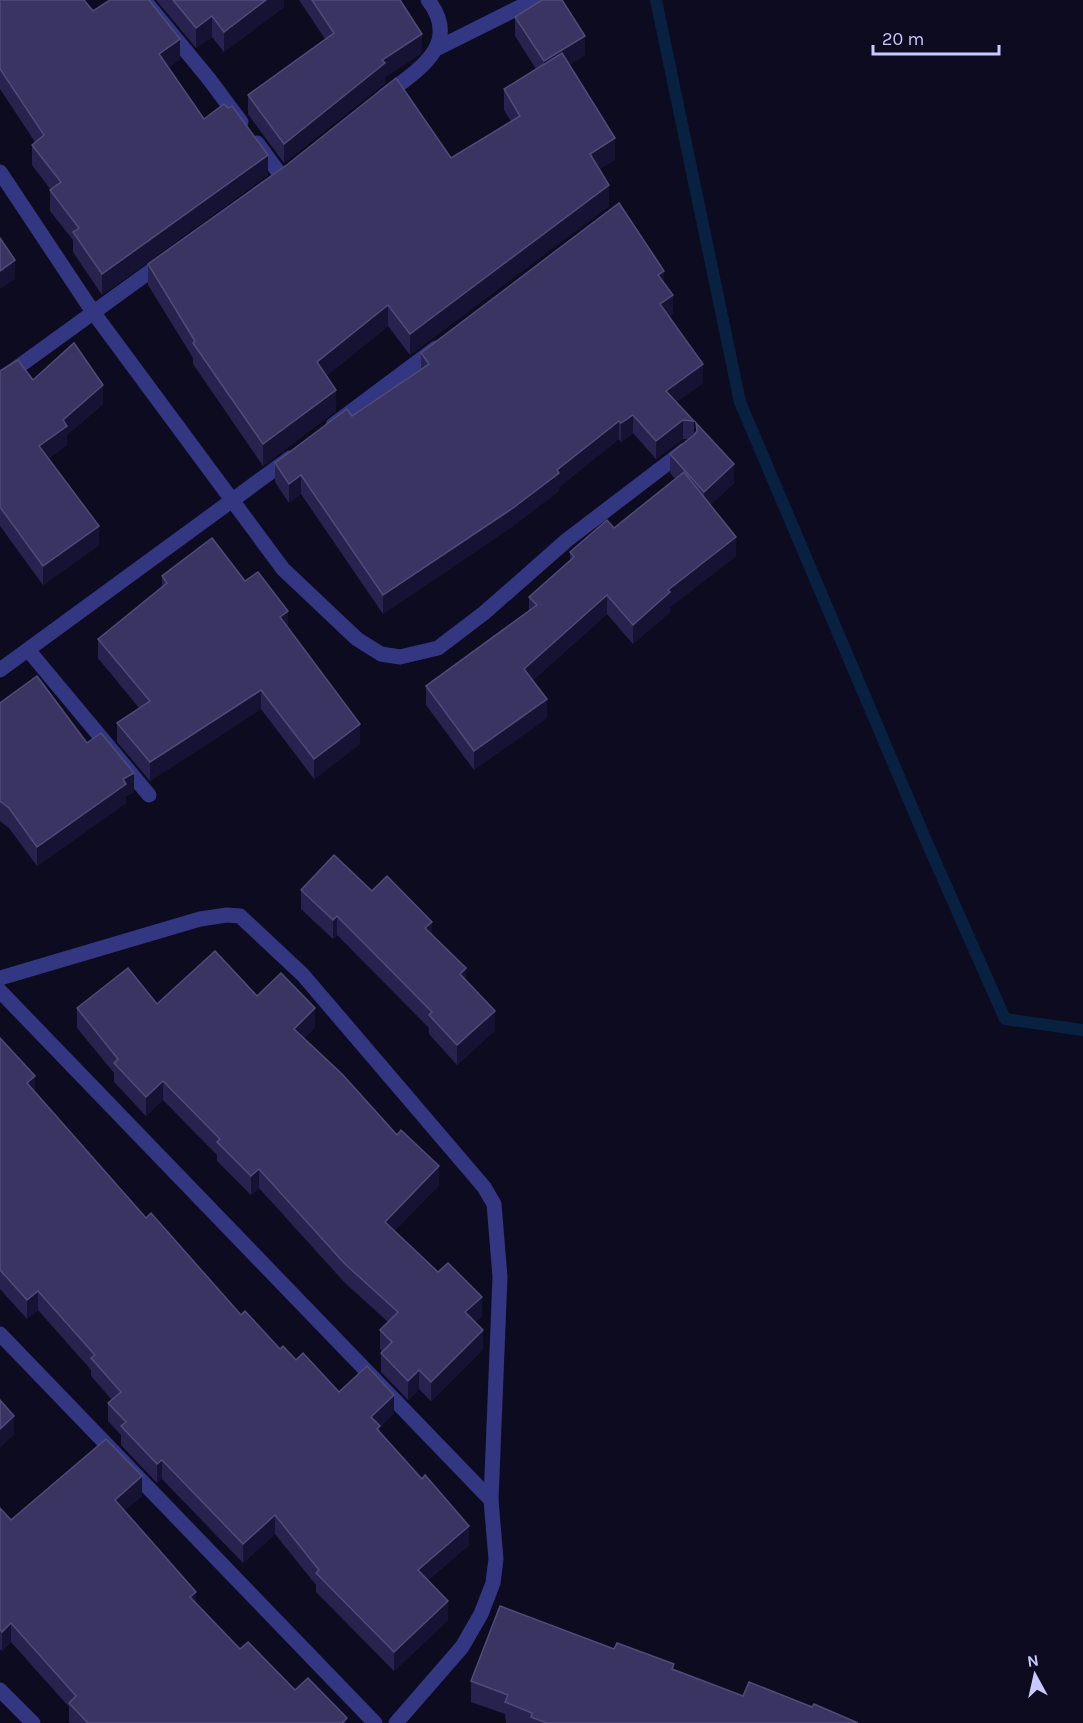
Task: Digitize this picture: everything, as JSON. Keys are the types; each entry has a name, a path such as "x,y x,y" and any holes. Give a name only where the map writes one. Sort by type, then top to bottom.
{"street":[{"path":"144,0 209,79 282,177"},
{"path":"429,0 441,20 438,48"},
{"path":"374,104 429,60 438,48 534,0"},
{"path":"0,172 93,312 283,569 357,639 381,654 400,657 438,648 484,613 567,540 688,447"},
{"path":"0,380 178,252"},
{"path":"319,436 451,336"},
{"path":"0,670 29,651 300,450"},
{"path":"29,651 150,795"},
{"path":"0,978 146,933 227,915 240,916 303,975 484,1187 494,1204 500,1277 491,1500 496,1559 493,1583 482,1614 462,1647 396,1723"},
{"path":"0,991 491,1500"},
{"path":"0,1334 375,1723"},
{"path":"0,1690 33,1723"}],"building":[{"path":"0,0 84,0 93,11 110,0 149,0 180,39 159,54 204,119 224,104 228,108 232,106 268,155 102,274 73,232 79,228 50,190 61,182 32,145 44,135 0,69"},
{"path":"173,0 266,0 224,32 212,16 196,28"},
{"path":"312,0 400,0 422,34 382,60 385,63 284,144 248,95 334,33"},
{"path":"542,0 562,0 585,36 544,61 515,17"},
{"path":"562,53 615,138 590,154 609,185 410,334 388,305 317,362 336,390 263,444 193,343 195,341 148,264 288,164 396,78 451,158 520,116 504,89"},
{"path":"619,203 664,271 658,275 673,295 660,304 703,364 666,391 694,421 683,420 656,441 633,415 621,423 619,421 557,470 559,473 513,508 383,595 301,475 289,484 275,463 347,409 352,416 429,364 421,353"},
{"path":"0,238 15,260 0,271"},
{"path":"74,343 103,385 63,420 67,426 39,446 99,526 43,566 0,507 0,371 18,360 33,380"},
{"path":"696,423 734,464 704,492 670,454 694,435 697,431"},
{"path":"684,472 736,537 668,590 670,592 633,625 607,595 524,669 547,699 474,751 426,686 537,605 529,597 574,557 570,552 607,520 614,528"},
{"path":"212,538 245,581 258,572 288,611 280,617 360,724 314,759 261,690 150,762 117,723 150,701 98,639 167,583 162,576"},
{"path":"37,676 87,743 101,733 134,773 123,779 126,784 37,847 9,808 0,801 0,703"},
{"path":"334,855 372,891 387,876 432,922 425,928 466,968 460,974 495,1011 457,1045 429,1015 432,1012 337,916 333,920 301,890"},
{"path":"215,951 257,996 281,973 315,1008 294,1029 342,1074 397,1135 401,1130 439,1166 385,1222 438,1272 448,1263 482,1297 465,1312 483,1330 431,1382 419,1370 408,1381 381,1353 392,1342 380,1330 398,1312 345,1264 259,1169 251,1176 217,1142 220,1139 163,1081 146,1097 114,1063 118,1059 77,1008 128,968 157,1004"},
{"path":"0,1038 35,1076 27,1083 146,1218 151,1213 241,1315 245,1311 280,1349 283,1346 296,1360 303,1353 339,1392 367,1366 394,1395 371,1417 380,1426 377,1429 422,1479 425,1475 469,1526 418,1570 448,1601 394,1652 316,1573 319,1570 275,1515 243,1544 162,1460 157,1464 121,1426 126,1422 108,1403 121,1392 91,1358 95,1355 38,1291 27,1300 0,1270"},
{"path":"0,1400 14,1416 0,1429"},
{"path":"106,1439 142,1476 115,1500 196,1592 190,1597 240,1649 248,1642 295,1690 308,1678 347,1718 342,1723 88,1723 69,1703 76,1696 11,1623 2,1632 0,1629 0,1508 11,1520"},
{"path":"500,1606 614,1649 617,1643 674,1664 672,1669 743,1696 749,1682 812,1707 814,1704 858,1723 547,1723 531,1717 532,1713 505,1702 508,1695 471,1681"}],"waterway":[{"path":"656,0 740,402 928,845 1005,1019 1083,1030"}]}
